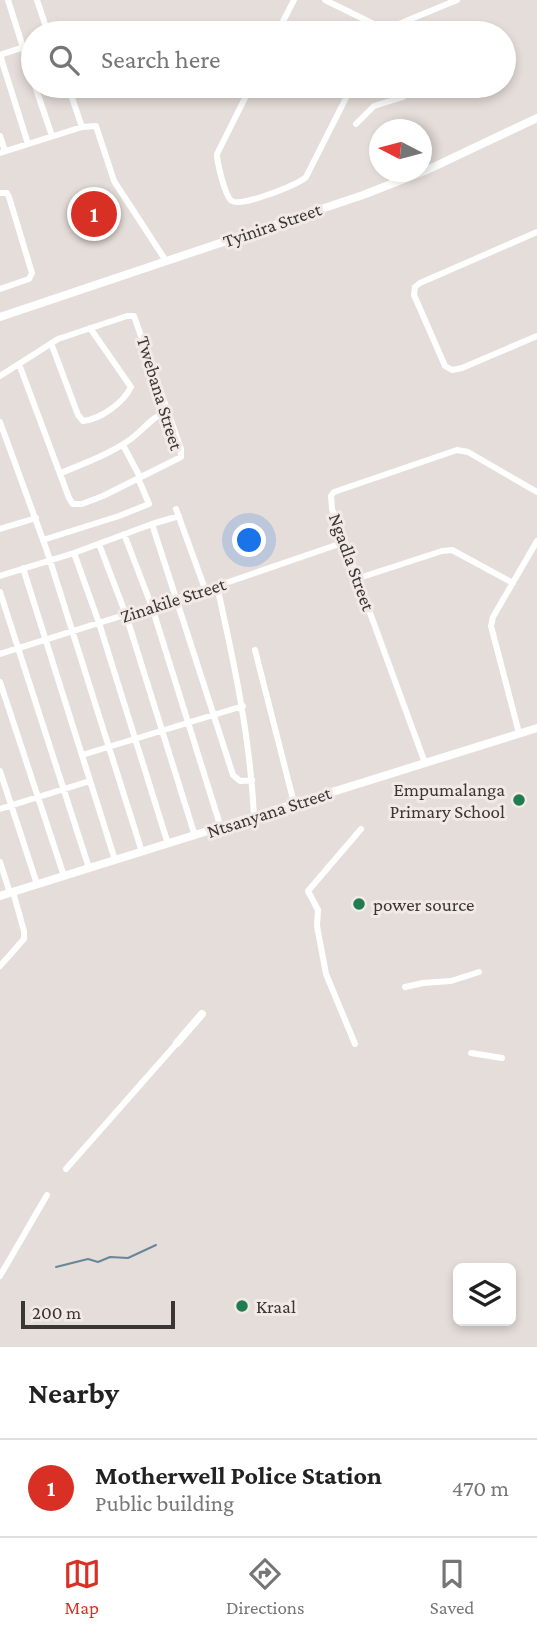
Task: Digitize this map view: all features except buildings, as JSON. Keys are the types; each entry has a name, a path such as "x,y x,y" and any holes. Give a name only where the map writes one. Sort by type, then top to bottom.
{"street":[{"path":"8,0 21,42"},
{"path":"37,0 44,21"},
{"path":"283,21 294,0"},
{"path":"325,0 364,21"},
{"path":"405,21 456,0"},
{"path":"21,49 0,55 29,144"},
{"path":"39,98 52,136"},
{"path":"72,98 82,127"},
{"path":"245,98 217,154 229,198 236,202 298,183 306,177 346,98"},
{"path":"356,124 374,106 400,98"},
{"name":"Tyinira Street","path":"0,317 414,175 479,148 537,118"},
{"path":"0,136 2,152 82,127 93,125 98,128 114,181 166,261"},
{"path":"0,193 6,193 9,197 32,273 29,279 0,289"},
{"path":"537,232 420,283 414,291 445,366 452,370 462,369 537,336"},
{"name":"Twebana Street","path":"0,376 51,343 127,316 136,318 182,455 103,496 77,505 69,498 19,364"},
{"path":"51,343 78,415 83,421 90,420 117,404 131,387 90,328"},
{"path":"61,474 123,445 139,434 156,416 168,411"},
{"path":"0,422 50,560 142,852"},
{"path":"43,540 149,504 123,445"},
{"path":"0,452 10,449"},
{"name":"Ngadla Street","path":"425,763 331,504 332,493 452,451 468,452 537,492"},
{"path":"0,576 74,553 178,513 205,589"},
{"path":"0,529 36,519"},
{"path":"152,524 233,775 240,781 252,780"},
{"path":"124,534 152,607 221,828"},
{"path":"519,733 491,629 493,617 537,541"},
{"name":"Zinakile Street","path":"0,654 217,586 345,542"},
{"path":"99,544 126,615 195,836"},
{"path":"359,579 452,550 513,583"},
{"path":"74,553 99,623 168,844"},
{"path":"23,568 115,860"},
{"path":"217,586 243,706 254,816"},
{"path":"0,592 89,868"},
{"path":"255,650 293,803"},
{"path":"0,682 64,876"},
{"path":"82,755 243,706"},
{"name":"Ntsanyana Street","path":"0,896 537,728"},
{"path":"0,771 37,884"},
{"path":"0,809 90,781"},
{"path":"355,1044 326,974 318,937 318,910 308,891 361,829"},
{"path":"0,862 24,931 24,939 2,964"},
{"path":"0,951 2,964"},
{"path":"405,987 451,981 479,972"},
{"path":"66,1169 202,1014"},
{"path":"471,1054 502,1058"},
{"path":"0,1276 47,1195"}],"waterway":[{"path":"56,1267 88,1259 98,1262 110,1257 128,1258 156,1245"}],"place":[{"name":"Motherwell Police Station","path":"94,214"},
{"name":"Empumalanga Primary School","path":"519,800"},
{"name":"power source","path":"359,904"},
{"name":"Kraal","path":"242,1306"}]}
